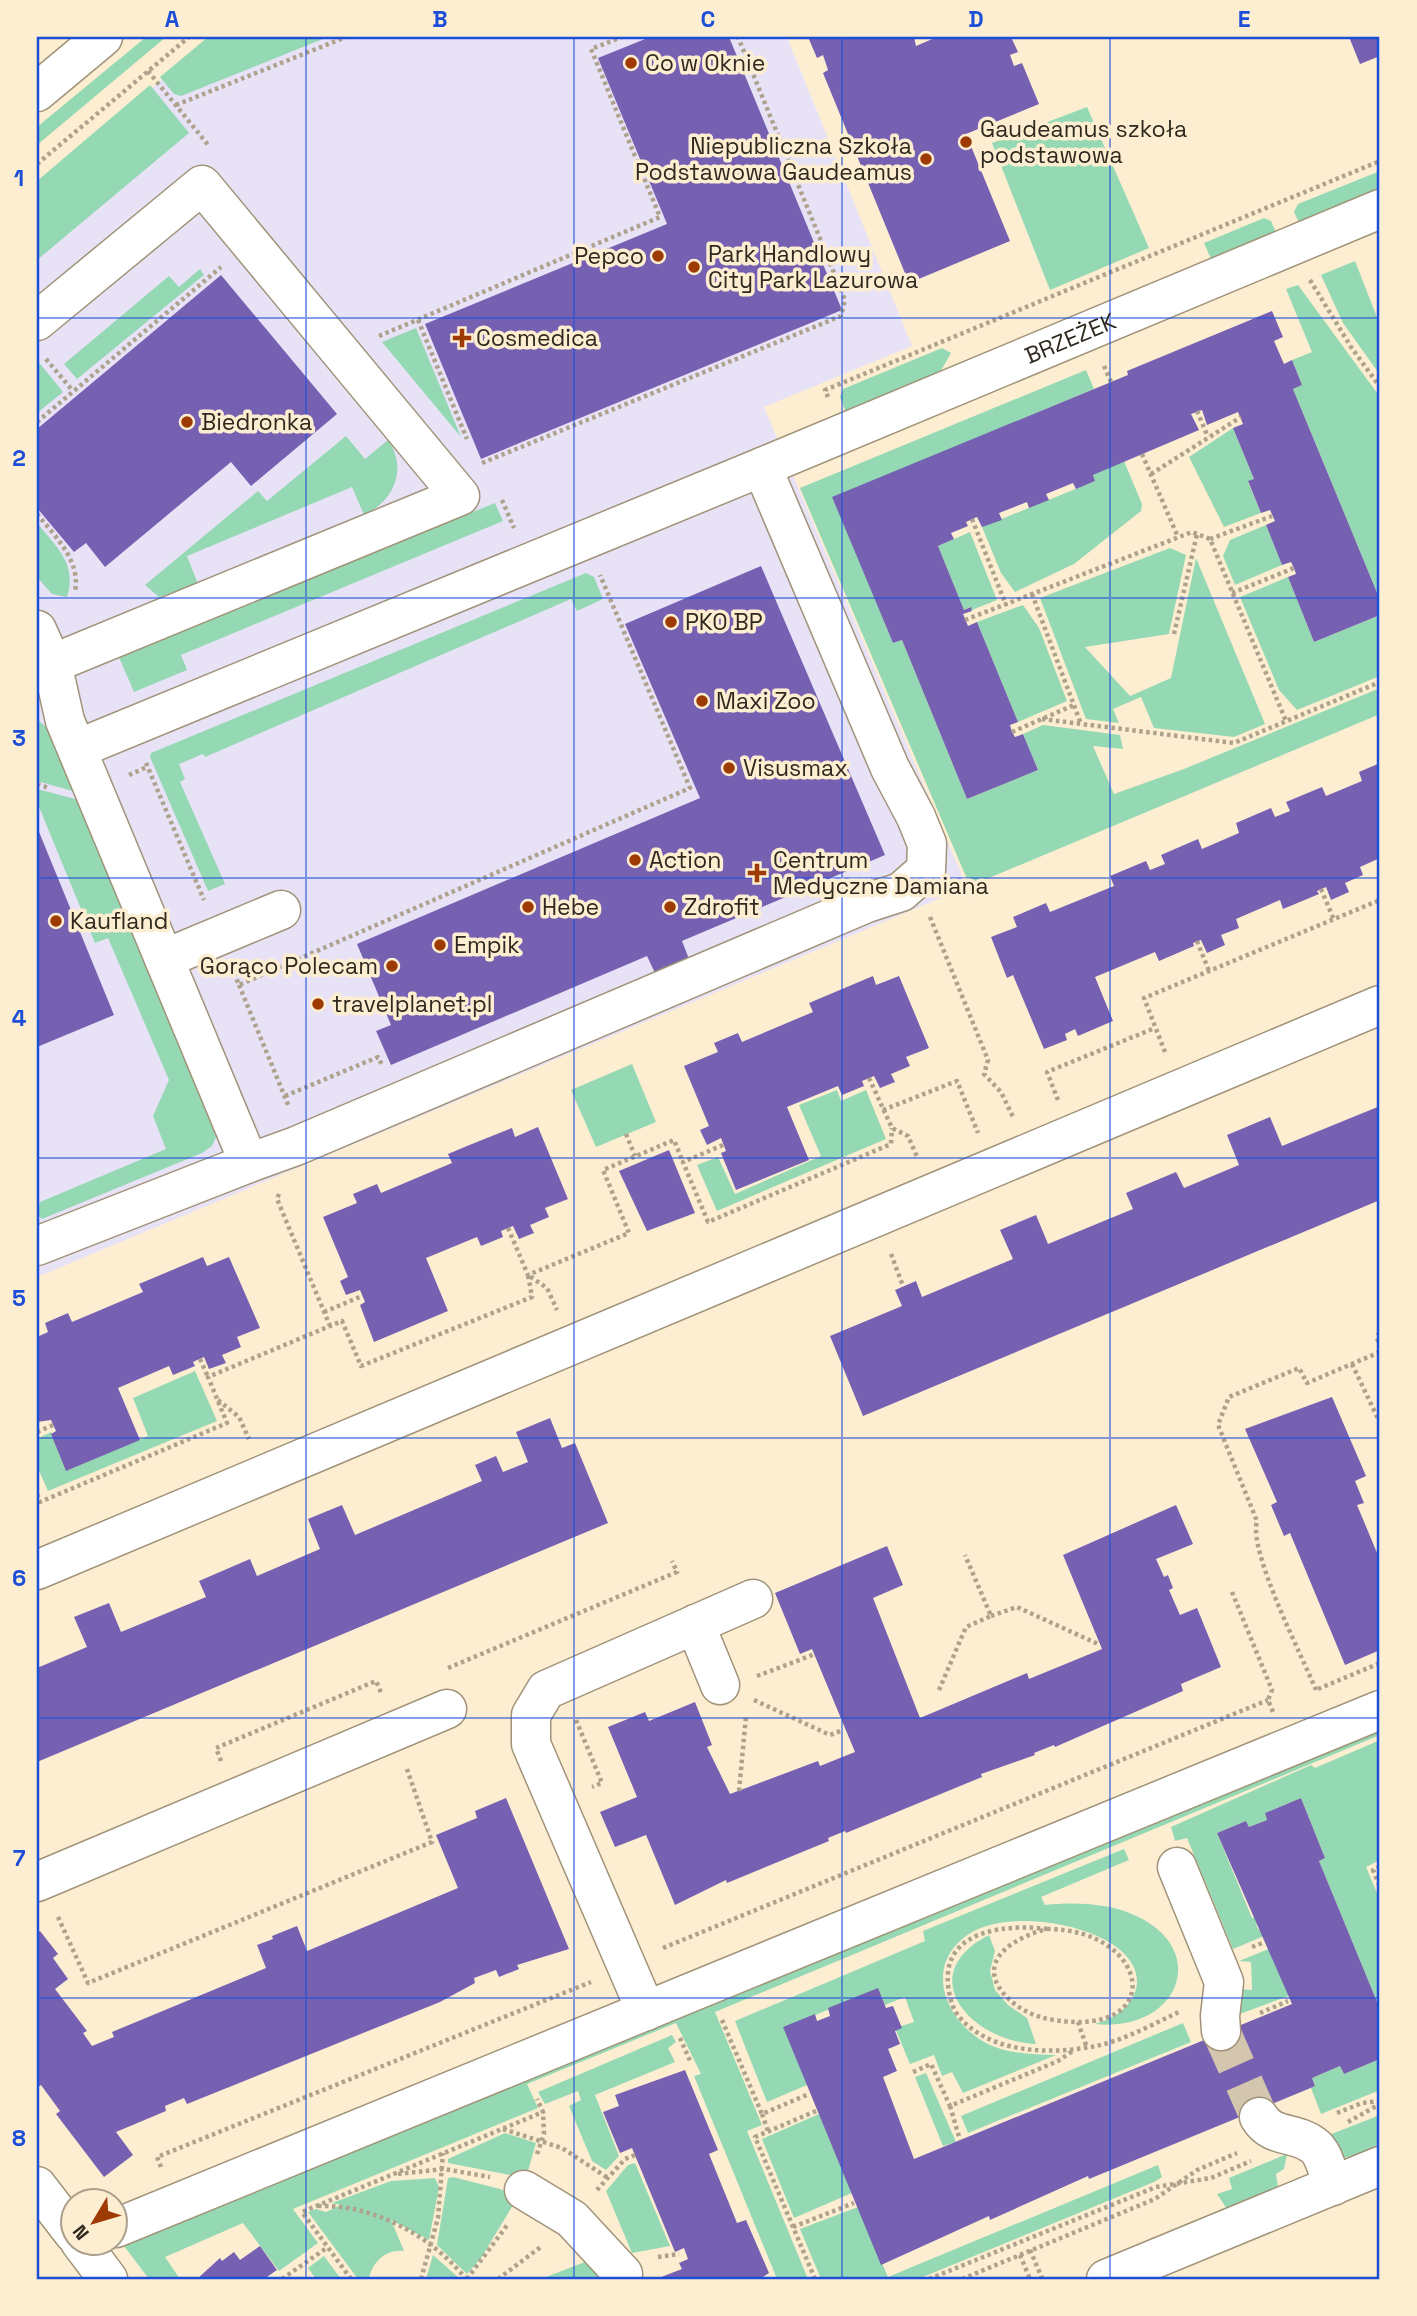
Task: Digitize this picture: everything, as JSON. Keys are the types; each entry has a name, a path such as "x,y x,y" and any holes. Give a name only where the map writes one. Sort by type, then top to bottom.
{"street":[{"path":"37,92 103,37"},
{"path":"40,339 202,185 460,496 42,651 60,724 164,959 249,1163"},
{"name":"BRZEŻEK","path":"60,724 762,467 1380,209"},
{"path":"37,1246 296,1146 867,903 901,892 926,870 927,844 890,768 762,467"},
{"path":"164,959 281,909"},
{"path":"37,1570 1380,1005"},
{"path":"661,2020 638,1955 531,1744 531,1715 546,1690 753,1599"},
{"path":"695,1624 740,1692"},
{"path":"45,1894 447,1709"},
{"path":"130,2223 661,2020 1380,1710"},
{"path":"1177,1867 1217,1962 1225,1992 1220,2016 1222,2031"},
{"path":"1259,2117 1269,2130 1312,2144 1318,2150 1333,2186"},
{"path":"1106,2279 1380,2166"},
{"path":"37,2186 60,2216"},
{"path":"524,2190 572,2219 623,2274"},
{"path":"91,2256 108,2279"}],"path":[{"path":"37,164 189,37"},
{"path":"176,105 346,37"},
{"path":"372,338 660,217 591,49 622,37"},
{"path":"477,465 841,316 845,300 738,37"},
{"path":"148,71 214,152"},
{"path":"833,408 825,390 1380,161"},
{"path":"37,422 225,264"},
{"path":"1305,272 1351,347 1380,387"},
{"path":"418,320 467,441"},
{"path":"40,339 73,391"},
{"path":"1197,411 1208,437"},
{"path":"1151,474 1241,417"},
{"path":"1142,454 1178,537"},
{"path":"502,500 517,535"},
{"path":"37,514 66,549 77,579 75,592"},
{"path":"965,620 1192,532 1210,539 1272,516"},
{"path":"972,519 1006,605"},
{"path":"1174,634 1197,534"},
{"path":"1210,539 1286,721"},
{"path":"1232,593 1294,568"},
{"path":"239,985 690,788 600,574"},
{"path":"1032,594 1081,724"},
{"path":"1042,719 1234,743 1380,682"},
{"path":"1012,732 1074,705"},
{"path":"144,759 207,908"},
{"path":"1321,889 1334,920"},
{"path":"1166,1054 1144,998 1380,900"},
{"path":"927,904 933,930 988,1060 984,1074 1001,1092 1014,1119"},
{"path":"1196,941 1209,971"},
{"path":"229,961 294,1119"},
{"path":"1057,1097 1047,1072 1155,1028"},
{"path":"528,1275 629,1233 603,1170 674,1140 708,1222 891,1144 892,1128 870,1078"},
{"path":"883,1110 957,1081 982,1144"},
{"path":"892,1128 908,1136 921,1170"},
{"path":"626,1135 635,1156"},
{"path":"683,1162 723,1145"},
{"path":"284,1184 277,1199 330,1326"},
{"path":"208,1377 342,1321 361,1366 532,1297 528,1275 508,1228"},
{"path":"528,1275 547,1288 556,1309"},
{"path":"324,1312 362,1296"},
{"path":"1380,1334 1376,1336 1380,1345"},
{"path":"1316,1690 1271,1586 1253,1534 1257,1521 1218,1425 1229,1397 1299,1368 1307,1383 1380,1352"},
{"path":"37,1494 40,1502 227,1423 200,1359"},
{"path":"1352,1364 1380,1423"},
{"path":"217,1399 239,1417 248,1437"},
{"path":"37,1432 53,1425"},
{"path":"965,1555 991,1616"},
{"path":"638,1955 1268,1700 1272,1690 1232,1592"},
{"path":"939,1690 966,1627 1017,1607 1098,1644"},
{"path":"740,1692 815,1654"},
{"path":"740,1692 831,1735 844,1730"},
{"path":"739,1791 740,1692"},
{"path":"574,1715 602,1783 584,1790"},
{"path":"45,1894 88,1983 432,1842 406,1770 417,1765"},
{"path":"1380,1867 1373,1870 1380,1887"},
{"path":"1048,1929 1028,1934 1005,1948 994,1968 998,1985 1011,2001 1029,2013 1078,2022 1116,2013 1130,1999 1135,1983 1126,1962 1105,1944 1059,1929 1005,1926 974,1936 954,1955 947,1968 949,1998 956,2013 966,2023 998,2043 1039,2050 1087,2048 1123,2038 1225,1992"},
{"path":"164,2175 157,2157 593,1982"},
{"path":"661,2020 691,2063"},
{"path":"1078,2022 1087,2048"},
{"path":"950,2106 1058,2061 1076,2049"},
{"path":"913,2072 930,2064 950,2106 960,2140"},
{"path":"351,2279 302,2212 543,2112 534,2092"},
{"path":"1333,2115 1362,2103 1380,2103"},
{"path":"1340,2125 1366,2115 1380,2103"},
{"path":"815,2279 755,2137 816,2110"},
{"path":"762,2114 768,2131"},
{"path":"503,2129 562,2148 608,2178"},
{"path":"965,2279 1155,2199 1197,2170 1240,2151"},
{"path":"421,2279 432,2245 444,2169 443,2153"},
{"path":"929,2279 1156,2187 1211,2178 1262,2157"},
{"path":"387,2176 444,2169 491,2178 524,2190"},
{"path":"793,2227 854,2203"},
{"path":"314,2206 330,2206 369,2214 408,2230 432,2245 466,2279"},
{"path":"282,2279 328,2247"},
{"path":"1030,2250 1042,2278"},
{"path":"1020,2255 1030,2279"}],"shaded area":[{"path":"324,37 787,37 912,346 764,407 967,887 37,1277 37,188 162,79 177,95"}],"green space":[{"path":"146,37 166,37 37,145 37,127"},
{"path":"208,37 328,37 181,96 174,94 160,77"},
{"path":"150,85 189,133 37,260 37,181"},
{"path":"1087,107 1149,248 1050,290 992,143"},
{"path":"1380,171 1380,192 1300,225 1294,212 1298,204"},
{"path":"1264,218 1271,221 1277,235 1211,259 1204,243"},
{"path":"1355,261 1380,325 1380,375 1343,323 1321,275"},
{"path":"200,269 204,275 77,379 64,364 169,276 179,287"},
{"path":"1298,285 1380,397 1380,600 1293,389 1302,385 1292,360 1312,352 1286,289"},
{"path":"416,328 461,437 382,342"},
{"path":"942,348 951,353 939,374 846,413 840,397 843,389"},
{"path":"37,360 63,392 37,413"},
{"path":"1086,370 1094,389 833,498 893,643 902,640 967,799 1038,770 1023,734 1043,725 1120,735 1123,749 1093,746 1114,794 1184,769 1380,688 1380,714 970,886 800,488"},
{"path":"1233,428 1254,479 1248,482 1261,513 1224,527 1189,457"},
{"path":"346,436 365,459 388,440 394,451 397,462 395,483 390,493 374,509 364,515 352,487 187,556 198,584 159,597 145,585 258,491 267,501"},
{"path":"1124,461 1142,504 1141,511 1074,564 1015,592 1001,573 982,527 1095,481 1093,475"},
{"path":"495,503 503,521 181,655 187,670 134,692 118,655"},
{"path":"37,523 58,548 67,566 70,586 67,597 52,594 37,577"},
{"path":"1266,525 1282,565 1235,585 1223,556 1230,540"},
{"path":"970,532 997,600 972,610 970,607 964,610 938,546"},
{"path":"1170,548 1186,555 1169,634 1085,647 1130,696 1171,678 1196,558 1265,724 1234,737 1154,728 1141,697 1113,709 1119,723 1086,719 1040,598"},
{"path":"586,573 594,577 603,599 577,611 571,599 205,757 203,754 179,764 185,779 180,782 225,884 208,891 150,757 151,753"},
{"path":"1288,577 1314,642 1380,615 1380,676 1297,710 1279,690 1240,597"},
{"path":"1023,605 1039,628 1067,701 1018,722 977,622"},
{"path":"37,719 48,729 76,792 37,781"},
{"path":"37,789 79,800 216,1137 212,1146 202,1153 42,1219 37,1214 40,1202 166,1149 153,1116 169,1080 108,938 95,943 37,802"},
{"path":"632,1064 656,1122 596,1147 571,1090"},
{"path":"837,1090 841,1101 866,1090 886,1139 717,1211 697,1165 718,1157 735,1194 821,1156 799,1105"},
{"path":"195,1371 217,1421 48,1491 37,1466 37,1439 51,1432 68,1470 148,1436 133,1398"},
{"path":"1380,1726 1380,1735 715,2012 762,2125 747,2131 808,2279 777,2279 694,2076 701,2074 676,2023 527,2084 538,2108 293,2209 318,2243 279,2271 243,2223 165,2257 180,2279 149,2279 130,2254 130,2244"},
{"path":"1380,1740 1380,1860 1366,1867 1380,1900 1380,2009 1319,1861 1325,1858 1301,1798 1265,1813 1267,1820 1249,1827 1246,1821 1217,1833 1252,1918 1256,1917 1257,1927 1264,1936 1233,1949 1187,1838 1175,1841 1171,1827 1311,1765 1315,1768"},
{"path":"1124,1849 1129,1860 1041,1897 1045,1905 1079,1904 1124,1911 1158,1930 1173,1948 1178,1967 1175,1986 1165,2002 1148,2016 1124,2023 1095,2024 1122,2010 1131,2001 1136,1990 1134,1967 1112,1944 1080,1930 1041,1922 1021,1921 984,1927 969,1934 955,1947 946,1961 943,1977 951,2008 960,2022 988,2044 1013,2052 1056,2055 963,2093 952,2072 942,2076 934,2055 910,2064 895,2028 914,2022 905,1997 885,2005 878,1989 784,2028 807,2085 767,2102 735,2021 925,1941 923,1931"},
{"path":"989,1935 995,1951 990,1971 995,1990 1008,2005 1027,2018 1036,2044 1012,2040 991,2032 972,2019 959,2004 953,1987 954,1969 966,1951"},
{"path":"1271,1948 1291,1995 1240,2014 1239,1989 1252,1990 1251,1962 1239,1961"},
{"path":"1183,2023 1191,2042 968,2133 961,2116"},
{"path":"672,2035 676,2042 668,2048 675,2062 595,2095 619,2156 606,2170 592,2161 569,2106 581,2100 578,2091 545,2104 538,2092"},
{"path":"1380,2059 1380,2090 1321,2114 1311,2088 1315,2086 1312,2078 1340,2066 1344,2074"},
{"path":"926,2073 956,2142 943,2146 915,2077"},
{"path":"819,2114 852,2193 794,2218 762,2139"},
{"path":"1380,2115 1380,2147 1355,2158 1343,2157 1329,2135"},
{"path":"505,2133 536,2143 526,2178 448,2163 448,2159"},
{"path":"1287,2154 1284,2169 1276,2174 1278,2187 1227,2209 1217,2194 1232,2189 1229,2178"},
{"path":"635,2163 670,2246 632,2253 606,2191 628,2165"},
{"path":"1158,2165 1162,2177 1154,2182 918,2279 821,2279 800,2229 858,2207 888,2277"},
{"path":"435,2178 439,2187 429,2240 391,2220 404,2251 391,2252 381,2258 373,2267 369,2279 358,2279 308,2212 316,2209 326,2212 341,2205 332,2203 391,2181"},
{"path":"448,2178 500,2189 518,2197 481,2258 467,2274 437,2245"},
{"path":"433,2255 460,2279 426,2279"},
{"path":"324,2256 341,2279 316,2279 308,2268"},
{"path":"595,2258 608,2279 541,2279"}],"building":[{"name":"Park Handlowy City Park Lazurowa","path":"650,37 729,37 842,310 481,459 425,324 667,224 598,58"},
{"path":"808,37 914,37 916,46 937,37 1011,37 1018,52 1010,55 1014,66 1022,63 1039,104 966,134 1010,241 909,283 823,73 828,70 823,55 817,58"},
{"path":"1349,37 1380,37 1380,56 1360,64"},
{"name":"Biedronka","path":"221,275 337,414 251,486 231,462 105,567 86,543 74,552 37,508 37,429"},
{"path":"1272,311 1283,337 1274,341 1284,364 1292,360 1302,385 1293,389 1380,600 1380,615 1314,642 1288,577 1296,574 1294,568 1291,562 1282,565 1266,525 1275,521 1270,510 1261,513 1248,481 1254,479 1233,428 1243,424 1238,412 1207,425 1202,410 1191,414 1199,430 1093,475 1095,481 1076,489 1073,483 1046,494 1049,500 1029,508 1027,502 999,513 1002,520 982,527 977,517 966,522 968,526 951,533 954,539 938,546 964,610 971,607 972,611 963,614 968,626 977,622 1018,722 1010,725 1012,732 1015,737 1023,734 1038,770 967,799 902,640 893,643 832,497 1128,375 1127,371"},
{"path":"761,566 885,855 682,941 689,959 655,973 647,956 391,1065 376,1031 391,1025 357,944 700,798 625,624"},
{"path":"1380,763 1380,858 1360,867 1363,875 1345,883 1349,892 1331,900 1326,887 1317,891 1319,894 1283,909 1280,900 1236,919 1239,928 1221,935 1225,945 1207,953 1201,940 1193,943 1194,946 1159,961 1155,952 1095,977 1113,1021 1078,1036 1075,1029 1065,1034 1067,1040 1044,1049 1013,975 1007,978 991,937 1017,927 1013,917 1046,903 1050,912 1114,886 1110,876 1146,861 1150,870 1165,864 1161,855 1198,839 1202,849 1239,833 1236,823 1271,808 1275,817 1290,811 1286,802 1322,787 1326,796 1362,781 1359,772"},
{"name":"Kaufland","path":"37,827 114,1015 37,1047"},
{"path":"873,976 876,985 899,976 929,1048 906,1057 910,1066 891,1074 895,1082 880,1088 874,1076 862,1081 864,1086 842,1095 838,1086 787,1107 809,1160 736,1190 721,1153 726,1151 721,1138 707,1145 700,1130 709,1126 684,1066 718,1052 714,1043 738,1033 742,1042 813,1012 809,1003"},
{"path":"1380,1106 1380,1200 863,1416 830,1336 902,1306 895,1290 916,1281 922,1297 1013,1259 1000,1230 1036,1215 1048,1244 1133,1209 1126,1193 1176,1172 1184,1188 1239,1165 1227,1135 1270,1117 1282,1146"},
{"path":"538,1127 568,1199 545,1208 549,1217 530,1225 534,1233 519,1239 513,1226 501,1231 503,1237 481,1246 477,1237 426,1258 448,1311 374,1342 360,1305 365,1302 360,1290 346,1295 340,1281 348,1277 323,1217 357,1203 353,1194 377,1184 381,1193 452,1163 448,1154 467,1146 512,1128 515,1137"},
{"path":"669,1150 695,1213 647,1231 619,1171"},
{"path":"203,1257 207,1266 229,1257 260,1328 237,1337 241,1347 222,1355 226,1363 209,1369 204,1357 193,1362 195,1366 173,1375 169,1366 118,1388 140,1440 66,1471 51,1434 56,1431 51,1420 37,1422 37,1337 48,1332 45,1323 68,1313 72,1322 143,1292 139,1284"},
{"path":"1332,1397 1366,1476 1355,1481 1364,1503 1357,1505 1380,1560 1380,1650 1345,1665 1290,1533 1284,1536 1271,1505 1277,1502 1245,1429"},
{"path":"550,1418 562,1448 575,1443 608,1523 37,1762 37,1668 87,1647 74,1617 109,1603 121,1632 206,1597 199,1581 250,1559 257,1576 320,1549 308,1519 342,1505 355,1535 482,1481 475,1465 496,1456 503,1472 528,1462 516,1432"},
{"path":"1176,1505 1193,1544 1156,1559 1164,1577 1168,1575 1173,1588 1169,1590 1180,1615 1197,1608 1221,1667 1181,1684 1183,1691 1055,1747 1054,1745 1034,1753 1035,1755 981,1774 982,1777 828,1838 829,1841 727,1883 726,1880 675,1905 646,1835 615,1847 600,1812 637,1797 608,1727 645,1712 649,1721 695,1702 712,1745 707,1747 730,1794 818,1761 820,1766 855,1752 812,1649 800,1654 775,1593 887,1546 903,1585 873,1598 920,1718 1027,1673 1029,1679 1102,1649 1063,1555"},
{"path":"506,1798 569,1949 517,1965 519,1969 499,1977 496,1970 474,1978 475,1983 440,2002 187,2104 184,2098 165,2106 166,2111 116,2132 133,2155 104,2177 56,2114 60,2111 41,2085 37,2088 37,1933 40,1931 58,1954 53,1958 68,1979 55,1989 87,2031 83,2033 92,2046 114,2037 112,2032 266,1968 257,1945 273,1939 272,1936 297,1926 307,1951 458,1888 436,1835 477,1818 475,1811"},
{"path":"1301,1798 1325,1858 1319,1861 1380,2009 1380,2059 1344,2074 1340,2066 1312,2078 1313,2087 1089,2179 1088,2176 990,2220 989,2216 881,2265 783,2027 815,2014 817,2021 830,2016 828,2008 878,1988 886,2008 893,2006 902,2028 895,2031 900,2044 888,2049 897,2071 883,2077 914,2159 1292,2004 1217,1833 1246,1821 1249,1827 1267,1820 1265,1813"},
{"path":"685,2070 718,2150 709,2154 737,2223 746,2220 769,2273 760,2279 656,2279 682,2269 679,2263 688,2259 684,2248 675,2252 632,2148 620,2153 603,2112 619,2106 615,2095"},
{"path":"260,2246 277,2270 264,2279 197,2279 220,2258 222,2261 234,2252 240,2260"}],"tunnel":[{"path":"1221,2031 1259,2117"}],"place":[{"name":"Co w Oknie","path":"631,63"},
{"name":"Gaudeamus szkoła podstawowa","path":"966,142"},
{"name":"Niepubliczna Szkoła Podstawowa Gaudeamus","path":"926,159"},
{"name":"Pepco","path":"658,256"},
{"name":"Park Handlowy City Park Lazurowa","path":"694,267"},
{"name":"Cosmedica","path":"462,338"},
{"name":"Biedronka","path":"187,422"},
{"name":"PKO BP","path":"671,622"},
{"name":"Maxi Zoo","path":"702,701"},
{"name":"Visusmax","path":"729,768"},
{"name":"Action","path":"635,860"},
{"name":"Centrum Medyczne Damiana","path":"757,873"},
{"name":"Hebe","path":"528,907"},
{"name":"Zdrofit","path":"670,907"},
{"name":"Kaufland","path":"56,921"},
{"name":"Empik","path":"440,945"},
{"name":"Gorąco Polecam","path":"392,966"},
{"name":"travelplanet.pl","path":"318,1004"}]}
